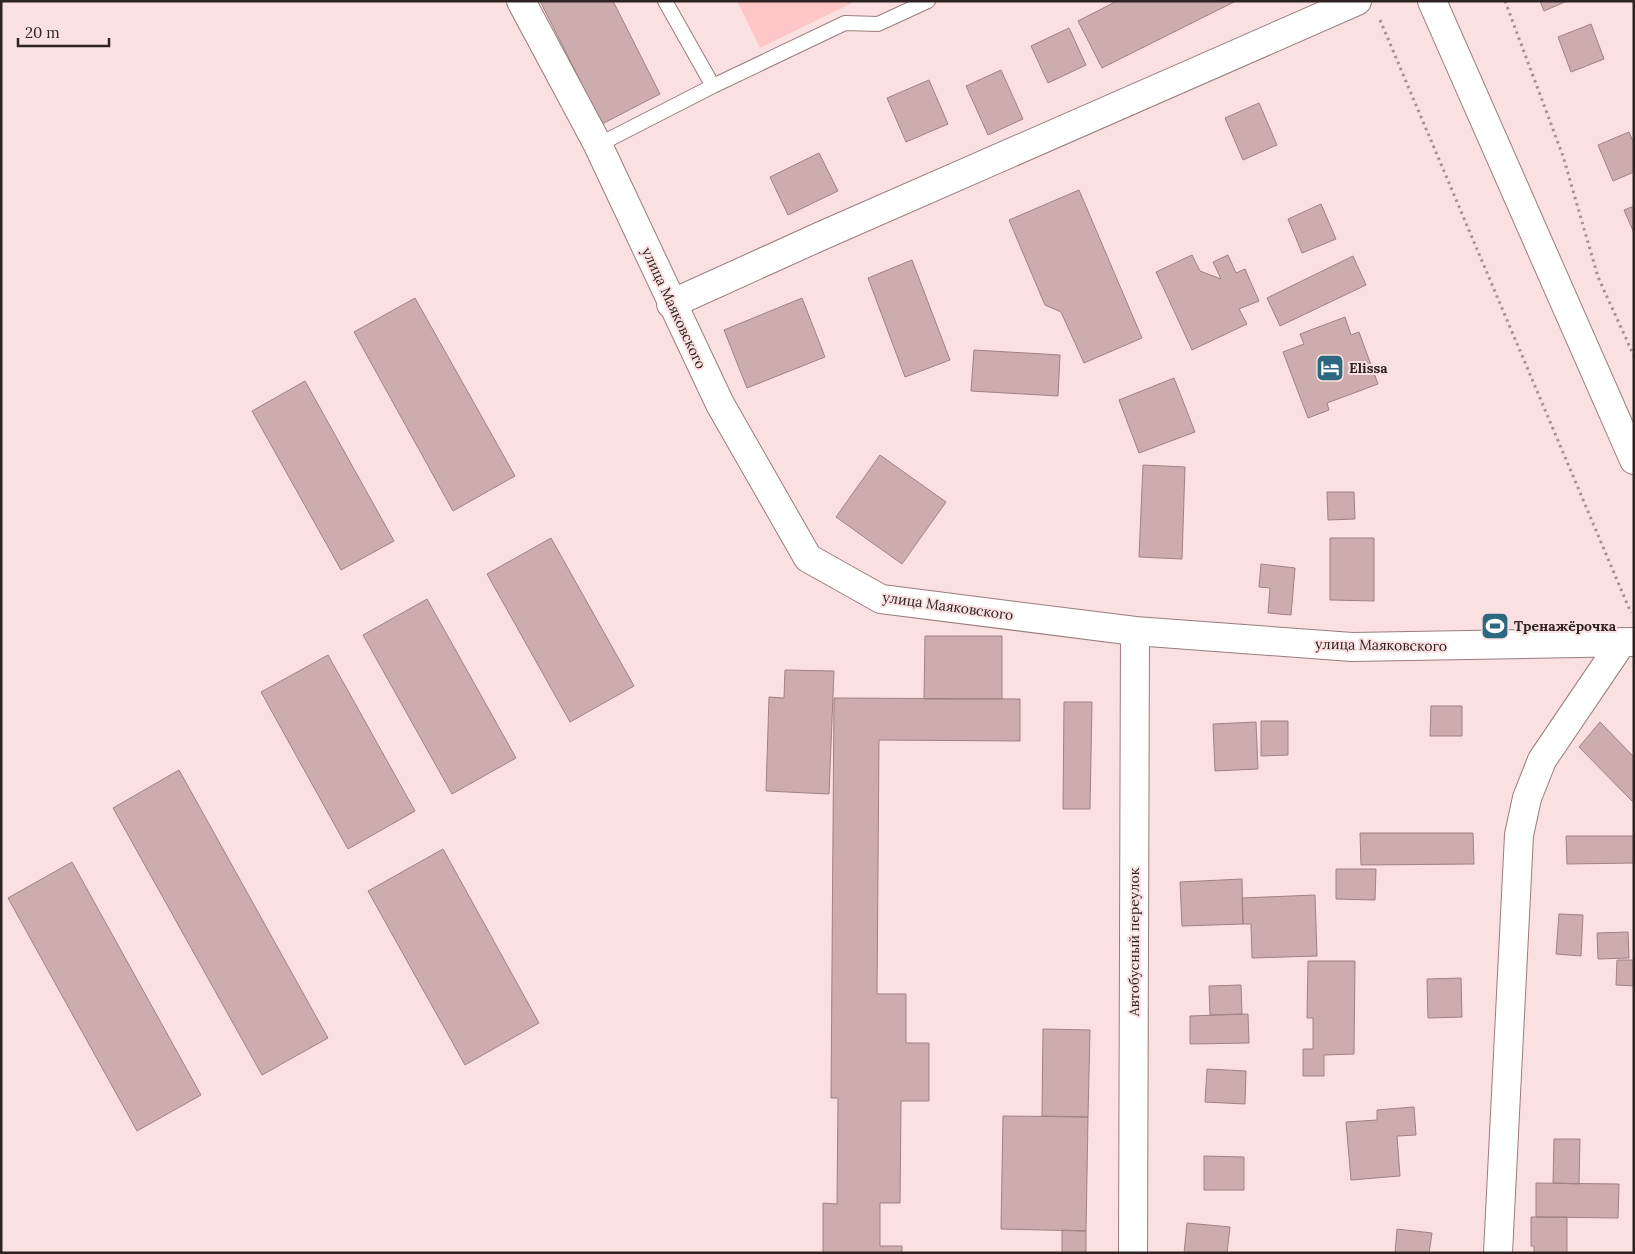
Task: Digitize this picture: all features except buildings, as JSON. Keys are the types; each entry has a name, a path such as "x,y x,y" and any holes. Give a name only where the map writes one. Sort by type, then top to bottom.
{"street":[{"name":"улица Маяковского","path":"521,1 598,145 671,304 720,404 808,558 880,599 1135,631 1352,647 1630,635"},
{"path":"671,304 830,232 1357,1"},
{"path":"1432,1 1634,460"},
{"name":"Автобусный переулок","path":"1133,1253 1135,631"},
{"path":"1498,1253 1518,835 1527,798 1542,760 1630,635"}],"lane":[{"path":"665,1 713,86"},
{"path":"598,145 713,86 845,23 878,24 928,1"}],"path":[{"path":"1505,1 1563,156 1598,276 1634,356"},
{"path":"1380,19 1630,635"}],"shaded area":[{"path":"737,1 856,1 760,48"}],"place":[{"name":"Elissa","path":"1330,368"},
{"name":"Тренажёрочка","path":"1495,626"}]}
